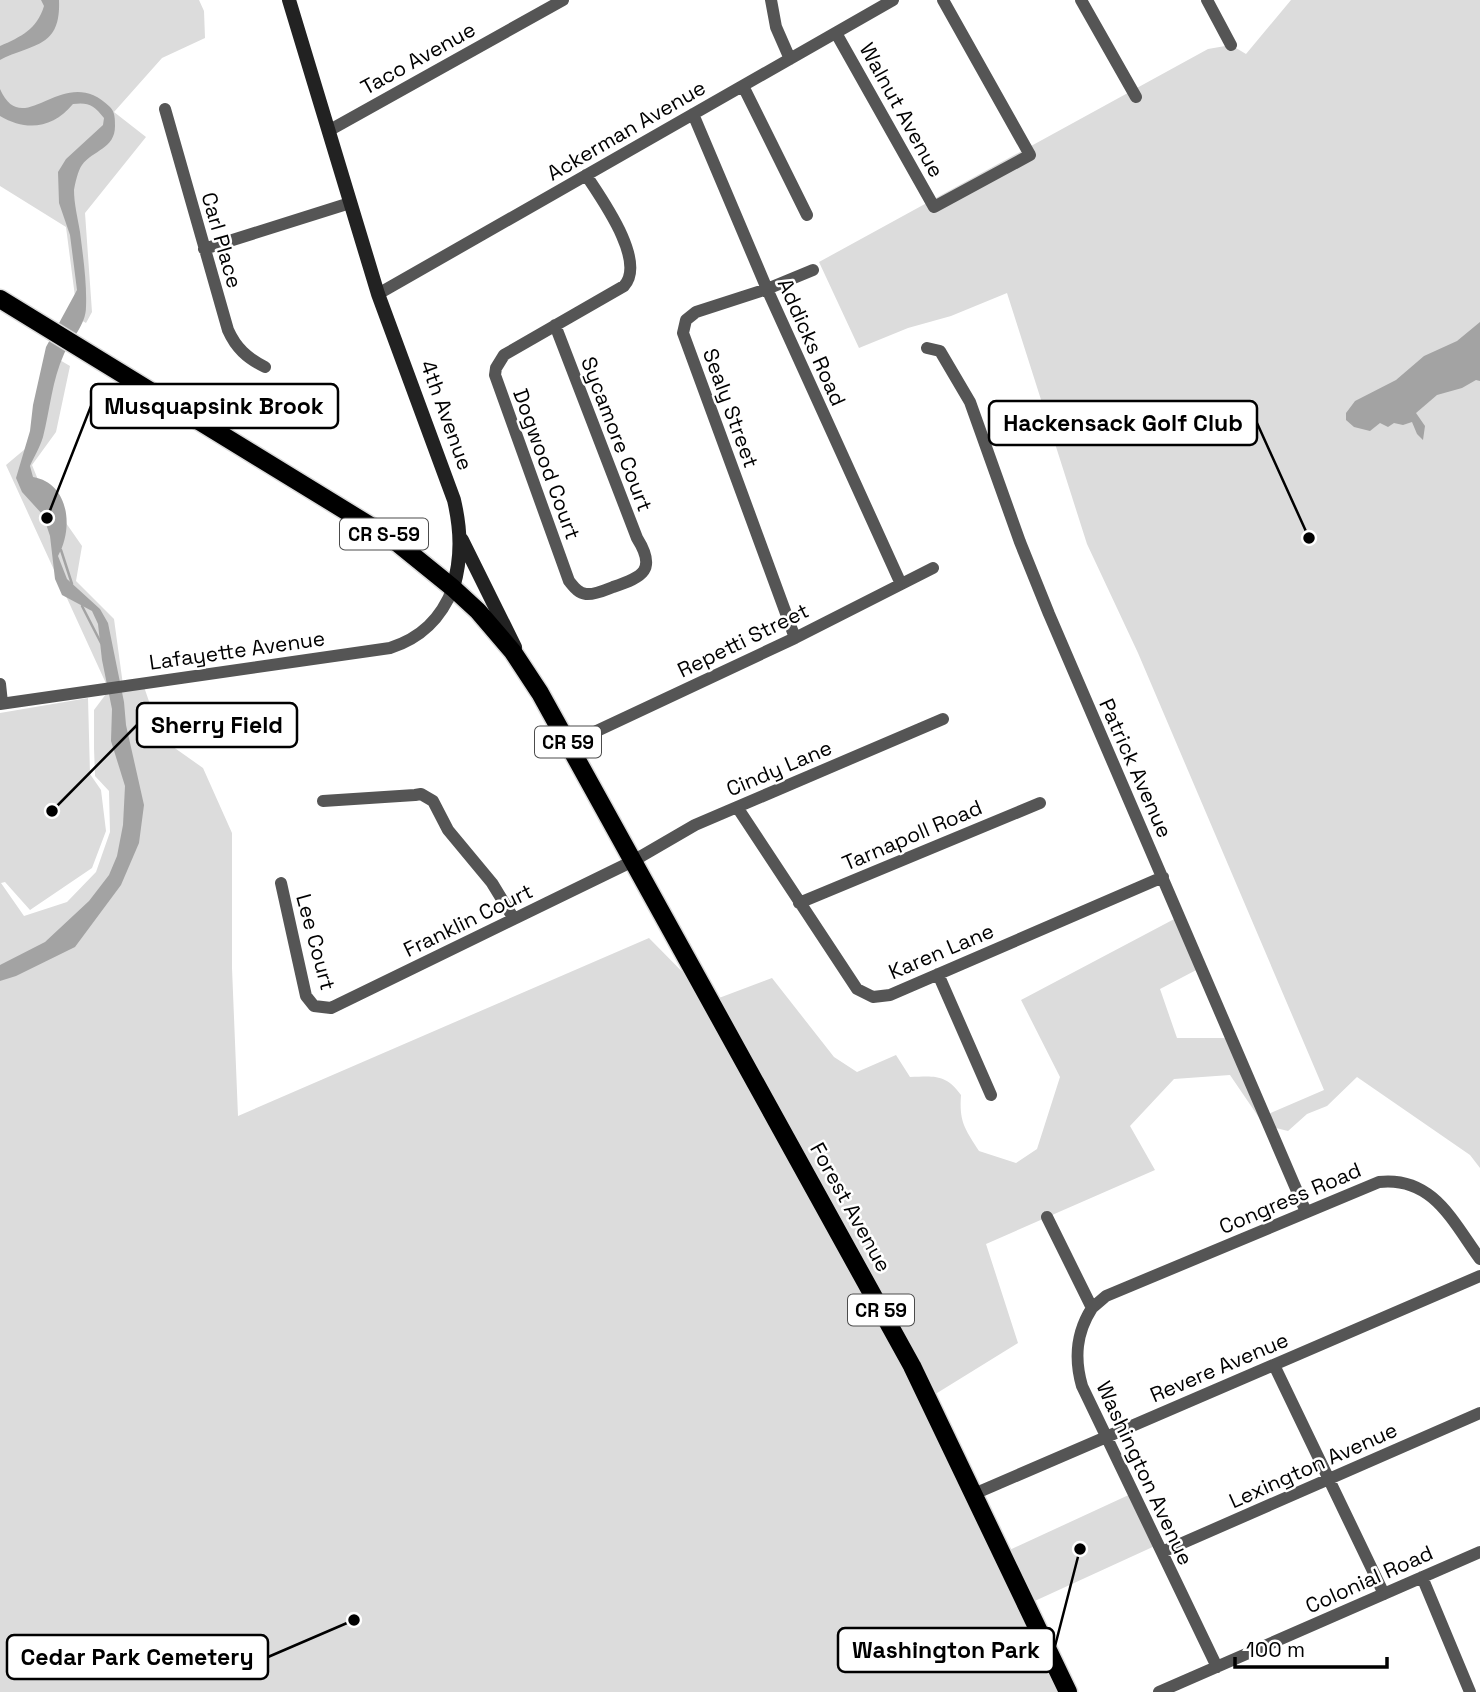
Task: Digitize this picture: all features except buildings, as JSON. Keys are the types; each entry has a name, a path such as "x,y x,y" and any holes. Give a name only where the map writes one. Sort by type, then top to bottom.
{"main road":[{"name":"4th Avenue","path":"289,0 378,294 454,500 460,554 453,588"},
{"name":"CR S-59","path":"2,305 81,349 371,526 453,588"},
{"path":"460,536 528,674"},
{"name":"CR 59","path":"453,588 496,631 528,674 634,861"},
{"name":"Forest Avenue","path":"634,861 912,1366 1068,1692"}],"street":[{"name":"Taco Avenue","path":"330,130 563,0"},
{"path":"771,0 776,27 790,59"},
{"name":"Ackerman Avenue","path":"378,294 893,0"},
{"name":"Walnut Avenue","path":"836,33 934,207 1030,155 943,0"},
{"path":"1082,0 1136,97"},
{"path":"1207,0 1231,46"},
{"path":"743,86 807,215"},
{"name":"Carl Place","path":"165,109 228,330 233,341 250,359 265,367"},
{"name":"Addicks Road","path":"693,114 767,289 901,584"},
{"name":"Dogwood Court","path":"586,175 619,229 632,275 624,286 504,355 499,360 495,375 569,581 578,591 593,594 636,580 646,568 646,555"},
{"path":"204,249 351,203"},
{"name":"Sealy Street","path":"795,638 683,333 685,320 696,312 767,289 813,270"},
{"name":"Sycamore Court","path":"555,326 646,555"},
{"name":"Patrick Avenue","path":"927,348 940,351 970,402 1049,614 1306,1212"},
{"name":"Repetti Street","path":"569,744 795,638 933,568"},
{"name":"Lafayette Avenue","path":"1,704 390,648 418,635 431,625 453,588"},
{"path":"0,684 1,704"},
{"name":"Cindy Lane","path":"634,861 695,825 943,719"},
{"path":"323,801 415,794 428,797 437,807 448,830 492,883 514,919"},
{"name":"Tarnapoll Road","path":"799,903 1040,803"},
{"name":"Karen Lane","path":"737,807 849,978 864,994 881,997 1163,877"},
{"name":"Franklin Court","path":"318,1007 331,1008 634,861"},
{"name":"Lee Court","path":"281,883 306,996 318,1007"},
{"path":"938,974 991,1095"},
{"name":"Congress Road","path":"1092,1308 1106,1296 1380,1182 1402,1181 1427,1191 1437,1200 1480,1259"},
{"path":"1047,1217 1092,1308"},
{"name":"Revere Avenue","path":"974,1494 1480,1276"},
{"name":"Washington Avenue","path":"1092,1308 1078,1341 1078,1372 1082,1386 1216,1667"},
{"path":"1274,1365 1384,1594"},
{"name":"Lexington Avenue","path":"1161,1552 1480,1413"},
{"name":"Colonial Road","path":"1159,1692 1480,1552"},
{"path":"1422,1577 1470,1692"}],"shaded area":[{"path":"0,0 199,0 204,11 205,38 162,58 114,112 146,137 85,213 92,312 86,323 74,316 77,312 66,227 0,186"},
{"path":"41,0 59,0 58,16 50,36 43,42 0,60 0,46 21,35 37,21 44,6"},
{"path":"1291,0 1480,0 1480,1168 1470,1155 1357,1077 1327,1106 1307,1114 1288,1131 1264,1125 1230,1075 1174,1079 1130,1126 1155,1170 986,1244 1018,1343 929,1398 1003,1553 1133,1493 1157,1545 1026,1605 1068,1692 0,1692 0,713 88,698 90,774 101,790 106,831 92,868 30,910 5,882 1,883 24,916 67,902 96,872 110,832 109,791 95,776 94,748 94,710 109,690 6,465 31,444 58,359 70,366 56,432 32,465 41,487 82,546 76,581 114,619 123,685 143,684 162,739 203,768 232,833 232,968 238,1116 649,938 711,1001 772,978 834,1057 857,1072 896,1055 910,1077 933,1077 950,1083 961,1095 964,1125 979,1151 1016,1163 1037,1149 1060,1077 1021,1000 1180,916 1202,967 1160,989 1177,1038 1233,1038 1266,1115 1324,1090 1138,653 1087,544 1007,293 859,348 819,262 1208,49 1231,45 1246,54"},
{"path":"0,89 10,103 21,108 76,92 93,95 113,111 115,126 111,140 82,165 76,181 74,195 84,270 85,314 60,364 43,437 30,466 33,477 54,488 65,508 66,533 58,556 67,579 100,609 108,623 126,725 144,805 139,843 121,885 75,947 0,981 0,965 45,942 89,901 109,875 117,856 123,825 125,786 111,741 112,709 98,624 92,611 62,595 55,579 50,536 43,515 22,492 16,478 30,431 46,347 77,290 70,235 59,203 58,172 66,159 103,125 104,118 90,105 78,103 48,123 30,126 20,124 0,116"},
{"path":"1480,322 1480,381 1476,380 1462,388 1437,395 1416,413 1425,426 1423,440 1412,422 1403,425 1394,423 1388,427 1380,423 1370,431 1354,427 1346,420 1346,413 1355,401 1396,380 1424,356 1457,341"}],"waterway":[{"path":"61,550 72,584"},
{"path":"82,606 101,643"}],"place":[{"name":"Musquapsink Brook","path":"47,518"},
{"name":"Hackensack Golf Club","path":"1309,538"},
{"name":"Sherry Field","path":"52,811"},
{"name":"Washington Park","path":"1080,1549"},
{"name":"Cedar Park Cemetery","path":"354,1620"}]}
